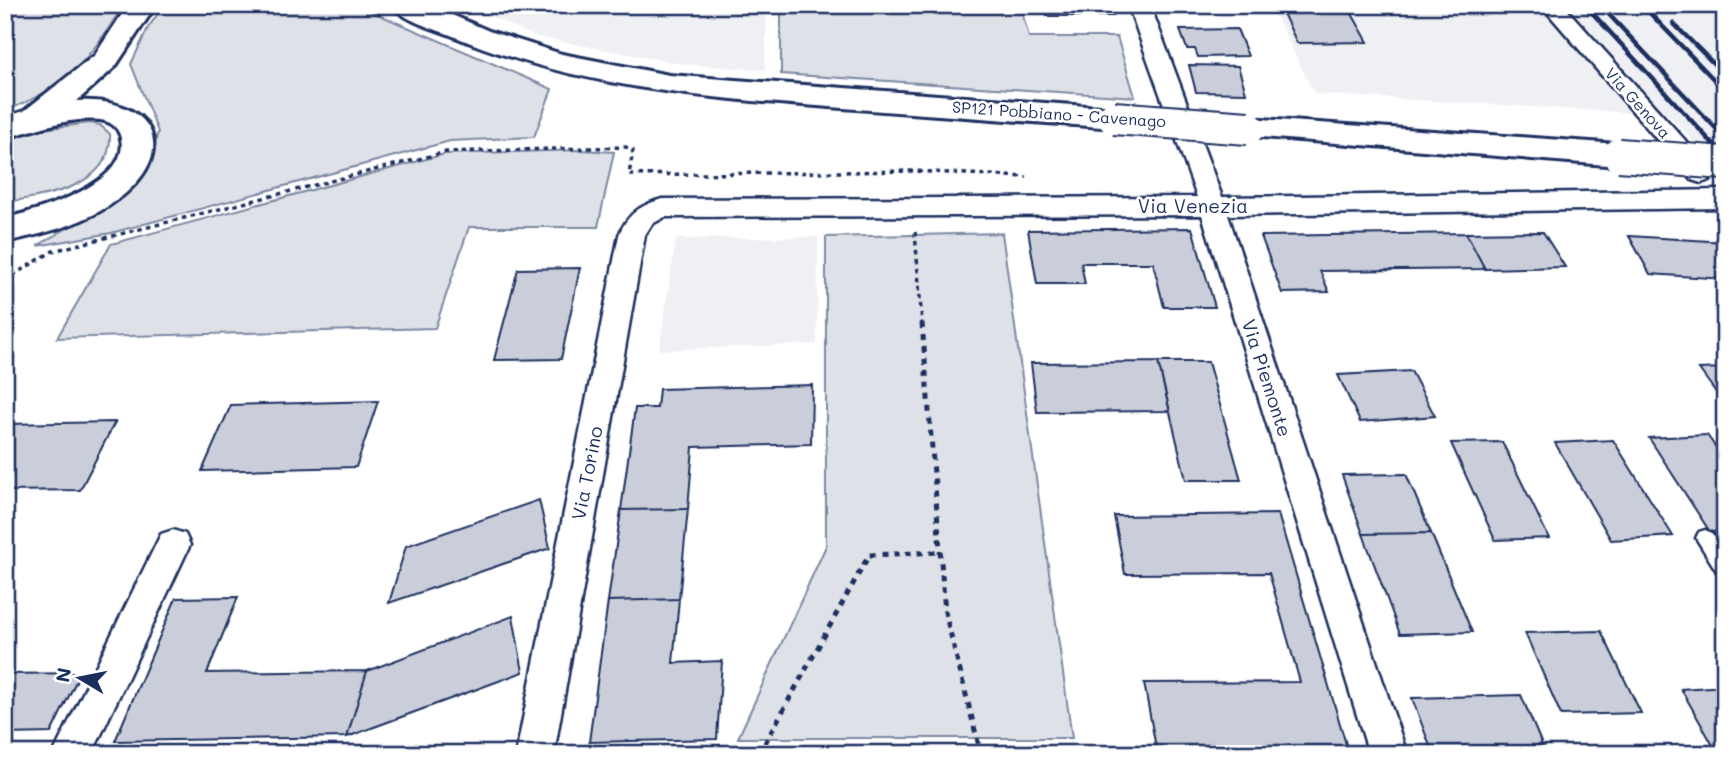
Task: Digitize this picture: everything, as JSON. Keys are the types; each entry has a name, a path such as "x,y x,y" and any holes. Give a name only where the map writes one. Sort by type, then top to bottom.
{"main road":[{"name":"SP121 Pobbiano - Cavenago","path":"406,5 468,34 521,53 632,79 709,89 1725,163"},
{"path":"17,123 58,101 105,61 142,7"},
{"path":"105,61 103,90 106,101 116,115"},
{"path":"5,255 52,220 109,189 130,166 137,151 136,133 130,123 116,115 81,110 17,123"},
{"path":"5,230 52,220"}],"street":[{"name":"Via Piemonte","path":"1139,5 1176,100 1388,754"},
{"name":"Via Genova","path":"1551,5 1724,200"},
{"name":"Via Venezia","path":"662,208 1211,206 1724,200"},
{"name":"Via Torino","path":"535,754 632,235 635,226 645,215 662,208"},
{"path":"72,754 173,545"}],"lane":[{"path":"1705,538 1725,569"}],"path":[{"path":"5,280 53,251 446,152 626,147 633,150 629,176 911,171 1035,177"},
{"path":"911,171 945,612 981,754"},
{"path":"759,754 869,555 939,552"}],"shaded area":[{"path":"5,5 123,5 100,41 74,70 44,93 5,111"},
{"path":"164,5 356,5 552,89 534,137 450,141 111,233 37,246 124,194 150,162 158,132 131,64 148,28"},
{"path":"465,5 767,5 765,70 683,64 537,37"},
{"path":"781,5 1020,5 1029,37 1117,37 1135,97 781,74"},
{"path":"1270,5 1725,5 1725,175 1669,115 1315,94"},
{"path":"90,123 100,125 110,134 108,152 100,166 73,186 38,197 5,202 5,138 20,132"},
{"path":"582,150 614,152 598,227 469,227 435,328 57,338 111,244 445,154"},
{"path":"1002,233 1072,738 738,738 826,546 826,237"},
{"path":"818,237 817,344 659,350 676,239"}],"building":[{"path":"1045,5 1110,5 1113,16 1047,16"},
{"path":"1279,5 1347,5 1368,42 1297,43"},
{"path":"1237,29 1248,56 1198,57 1195,49 1187,49 1180,30"},
{"path":"1189,65 1238,66 1246,93 1196,92"},
{"path":"1192,228 1215,307 1164,307 1153,263 1081,263 1085,284 1037,284 1028,230"},
{"path":"1543,232 1565,267 1485,269 1466,233"},
{"path":"1466,233 1485,269 1320,271 1329,292 1282,293 1261,236"},
{"path":"1629,236 1725,242 1725,279 1650,274"},
{"path":"580,268 561,359 494,360 518,269"},
{"path":"1158,362 1170,411 1037,412 1031,363"},
{"path":"1158,362 1208,362 1241,480 1186,480"},
{"path":"1725,368 1725,405 1699,369"},
{"path":"1411,371 1435,416 1360,422 1338,375"},
{"path":"812,385 811,444 693,447 688,509 621,510 635,408 657,408 659,389"},
{"path":"378,401 356,467 202,471 231,405"},
{"path":"115,422 80,490 5,491 5,424"},
{"path":"1707,435 1725,460 1725,531 1710,532 1649,438"},
{"path":"1613,440 1673,536 1611,540 1555,443"},
{"path":"1502,442 1549,538 1495,540 1451,443"},
{"path":"1406,474 1431,533 1363,534 1342,475"},
{"path":"539,500 550,548 389,603 406,546"},
{"path":"688,509 679,599 608,601 621,510"},
{"path":"1278,514 1348,751 1157,753 1144,683 1300,682 1269,573 1125,574 1114,516"},
{"path":"1431,533 1472,632 1400,634 1363,534"},
{"path":"238,597 207,673 367,671 347,737 115,741 176,598"},
{"path":"679,599 673,663 722,661 717,739 589,742 608,601"},
{"path":"513,616 523,672 347,737 367,671"},
{"path":"1601,631 1641,713 1561,715 1525,633"},
{"path":"80,673 51,733 5,734 5,674"},
{"path":"1725,686 1725,754 1718,754 1681,689"},
{"path":"1521,695 1546,754 1433,754 1412,698"}],"railway":[{"path":"1585,5 1725,157"},
{"path":"1600,5 1725,138"},
{"path":"1642,5 1725,91"},
{"path":"1673,23 1725,75"}]}
